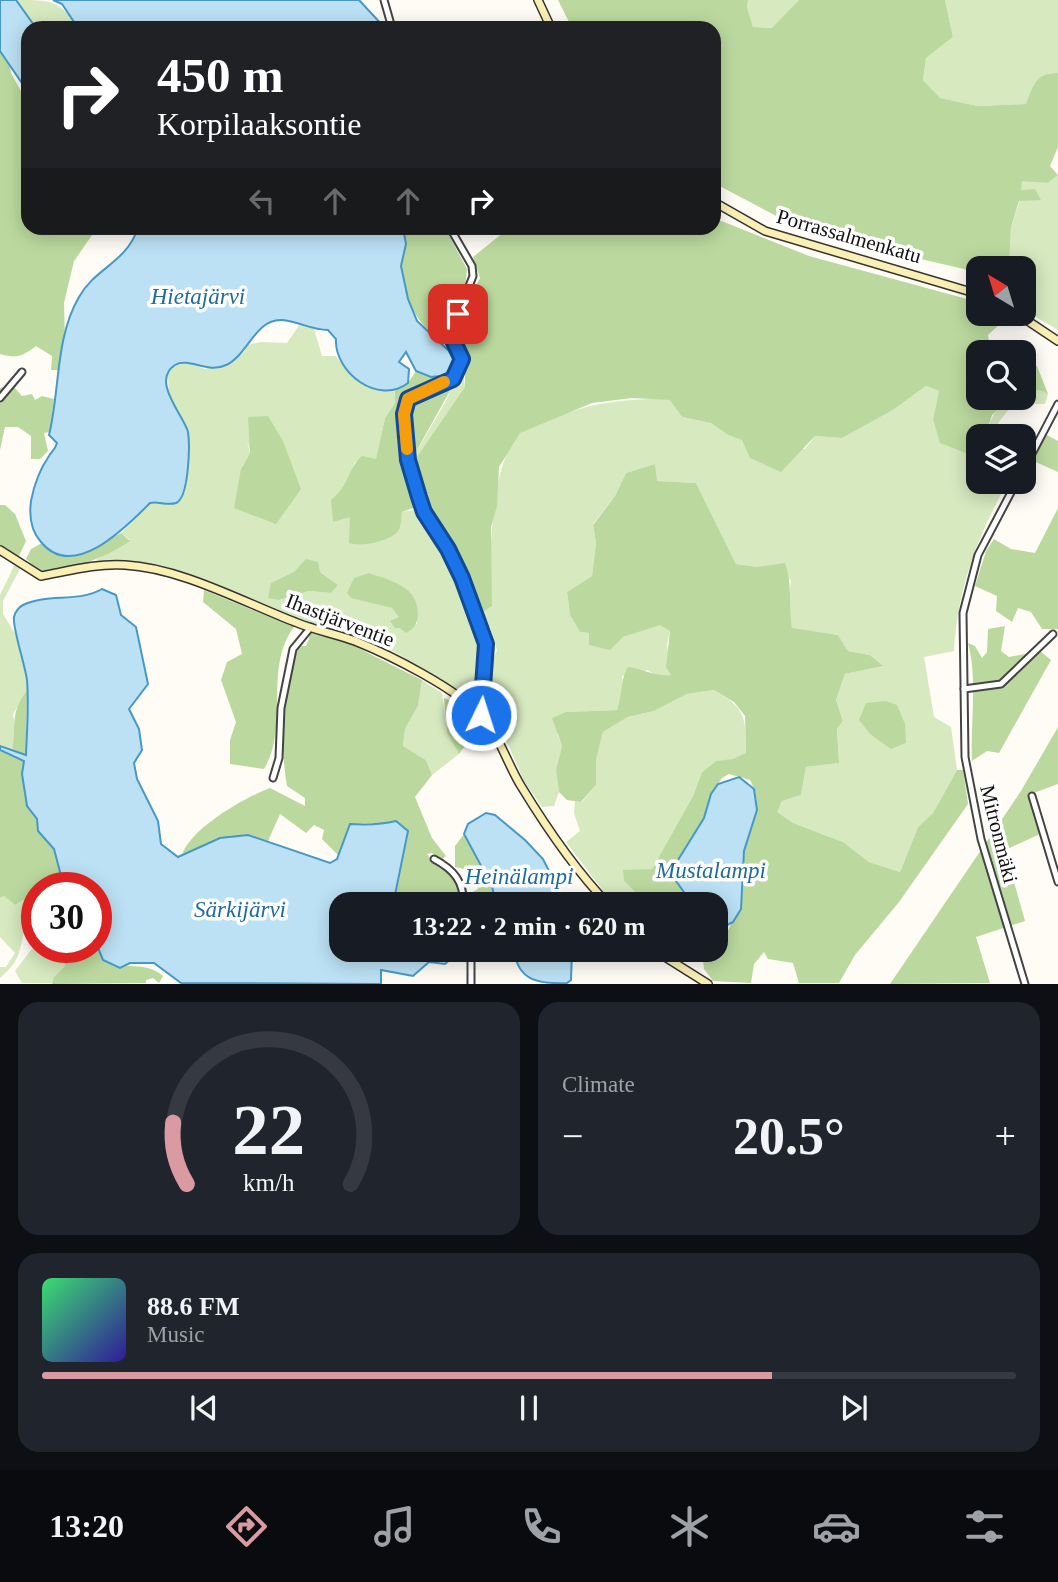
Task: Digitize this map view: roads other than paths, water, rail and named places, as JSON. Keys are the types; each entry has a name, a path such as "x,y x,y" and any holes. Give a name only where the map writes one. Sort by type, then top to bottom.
{"street":[{"path":"384,0 390,21"},
{"path":"538,0 548,21"},
{"name":"Porrassalmenkatu","path":"721,206 765,231 966,290"},
{"path":"454,235 472,266 473,276 450,334 462,359 453,379 408,399 405,423 408,460 424,512 448,549 486,644 481,715"},
{"path":"1036,326 1058,341"},
{"path":"0,398 22,372"},
{"path":"1036,446 1058,404"},
{"name":"Mitronmäki","path":"1010,494 978,555 963,612 965,757 981,839 1025,984"},
{"name":"Ihastjärventie","path":"0,550 41,576 95,566 127,565 174,576 380,652 441,686 481,715 497,737 520,784 597,892"},
{"path":"273,778 279,758 281,708 293,649 311,627"},
{"path":"964,689 1001,684 1053,634"},
{"path":"1032,796 1058,882"},
{"path":"434,859 451,868 458,877 461,892"},
{"path":"471,962 471,984"},
{"path":"673,962 708,984"}],"water":[{"path":"0,0 16,0 31,21 21,21 21,82 0,51"},
{"path":"53,0 359,0 378,21 73,21 62,4"},
{"name":"Hietajärvi","path":"135,235 404,235 406,244 401,266 408,299 417,321 449,351 453,359 451,377 448,380 448,375 431,377 416,371 406,352 399,362 409,369 408,383 396,389 372,388 360,382 342,363 336,339 328,330 282,320 273,321 258,331 240,354 226,365 212,368 180,363 168,372 167,389 188,432 188,471 180,499 173,504 150,503 114,536 84,553 69,556 54,553 35,533 30,507 38,477 57,443 49,435 66,330 71,313 86,287 118,258"},
{"name":"Särkijärvi","path":"102,589 116,595 121,615 136,627 148,684 129,709 139,729 142,750 134,763 137,779 158,821 161,844 178,857 220,838 248,835 330,863 337,859 350,824 396,821 408,831 396,892 329,892 329,962 429,962 413,976 381,970 381,984 181,983 154,963 130,963 120,968 109,963 112,963 112,872 60,872 54,849 38,831 37,819 27,806 22,774 24,761 0,750 0,746 26,755 27,680 15,629 16,612 33,601 93,593"},
{"name":"Mustalampi","path":"739,777 754,789 757,810 744,851 741,909 733,922 728,925 728,892 684,892 676,881 678,860 704,818 711,794 718,784"},
{"name":"Heinälampi","path":"486,813 495,815 543,859 560,892 493,892 464,834 468,824"},
{"path":"516,962 572,962 571,980 567,983 539,981 525,975"}]}
